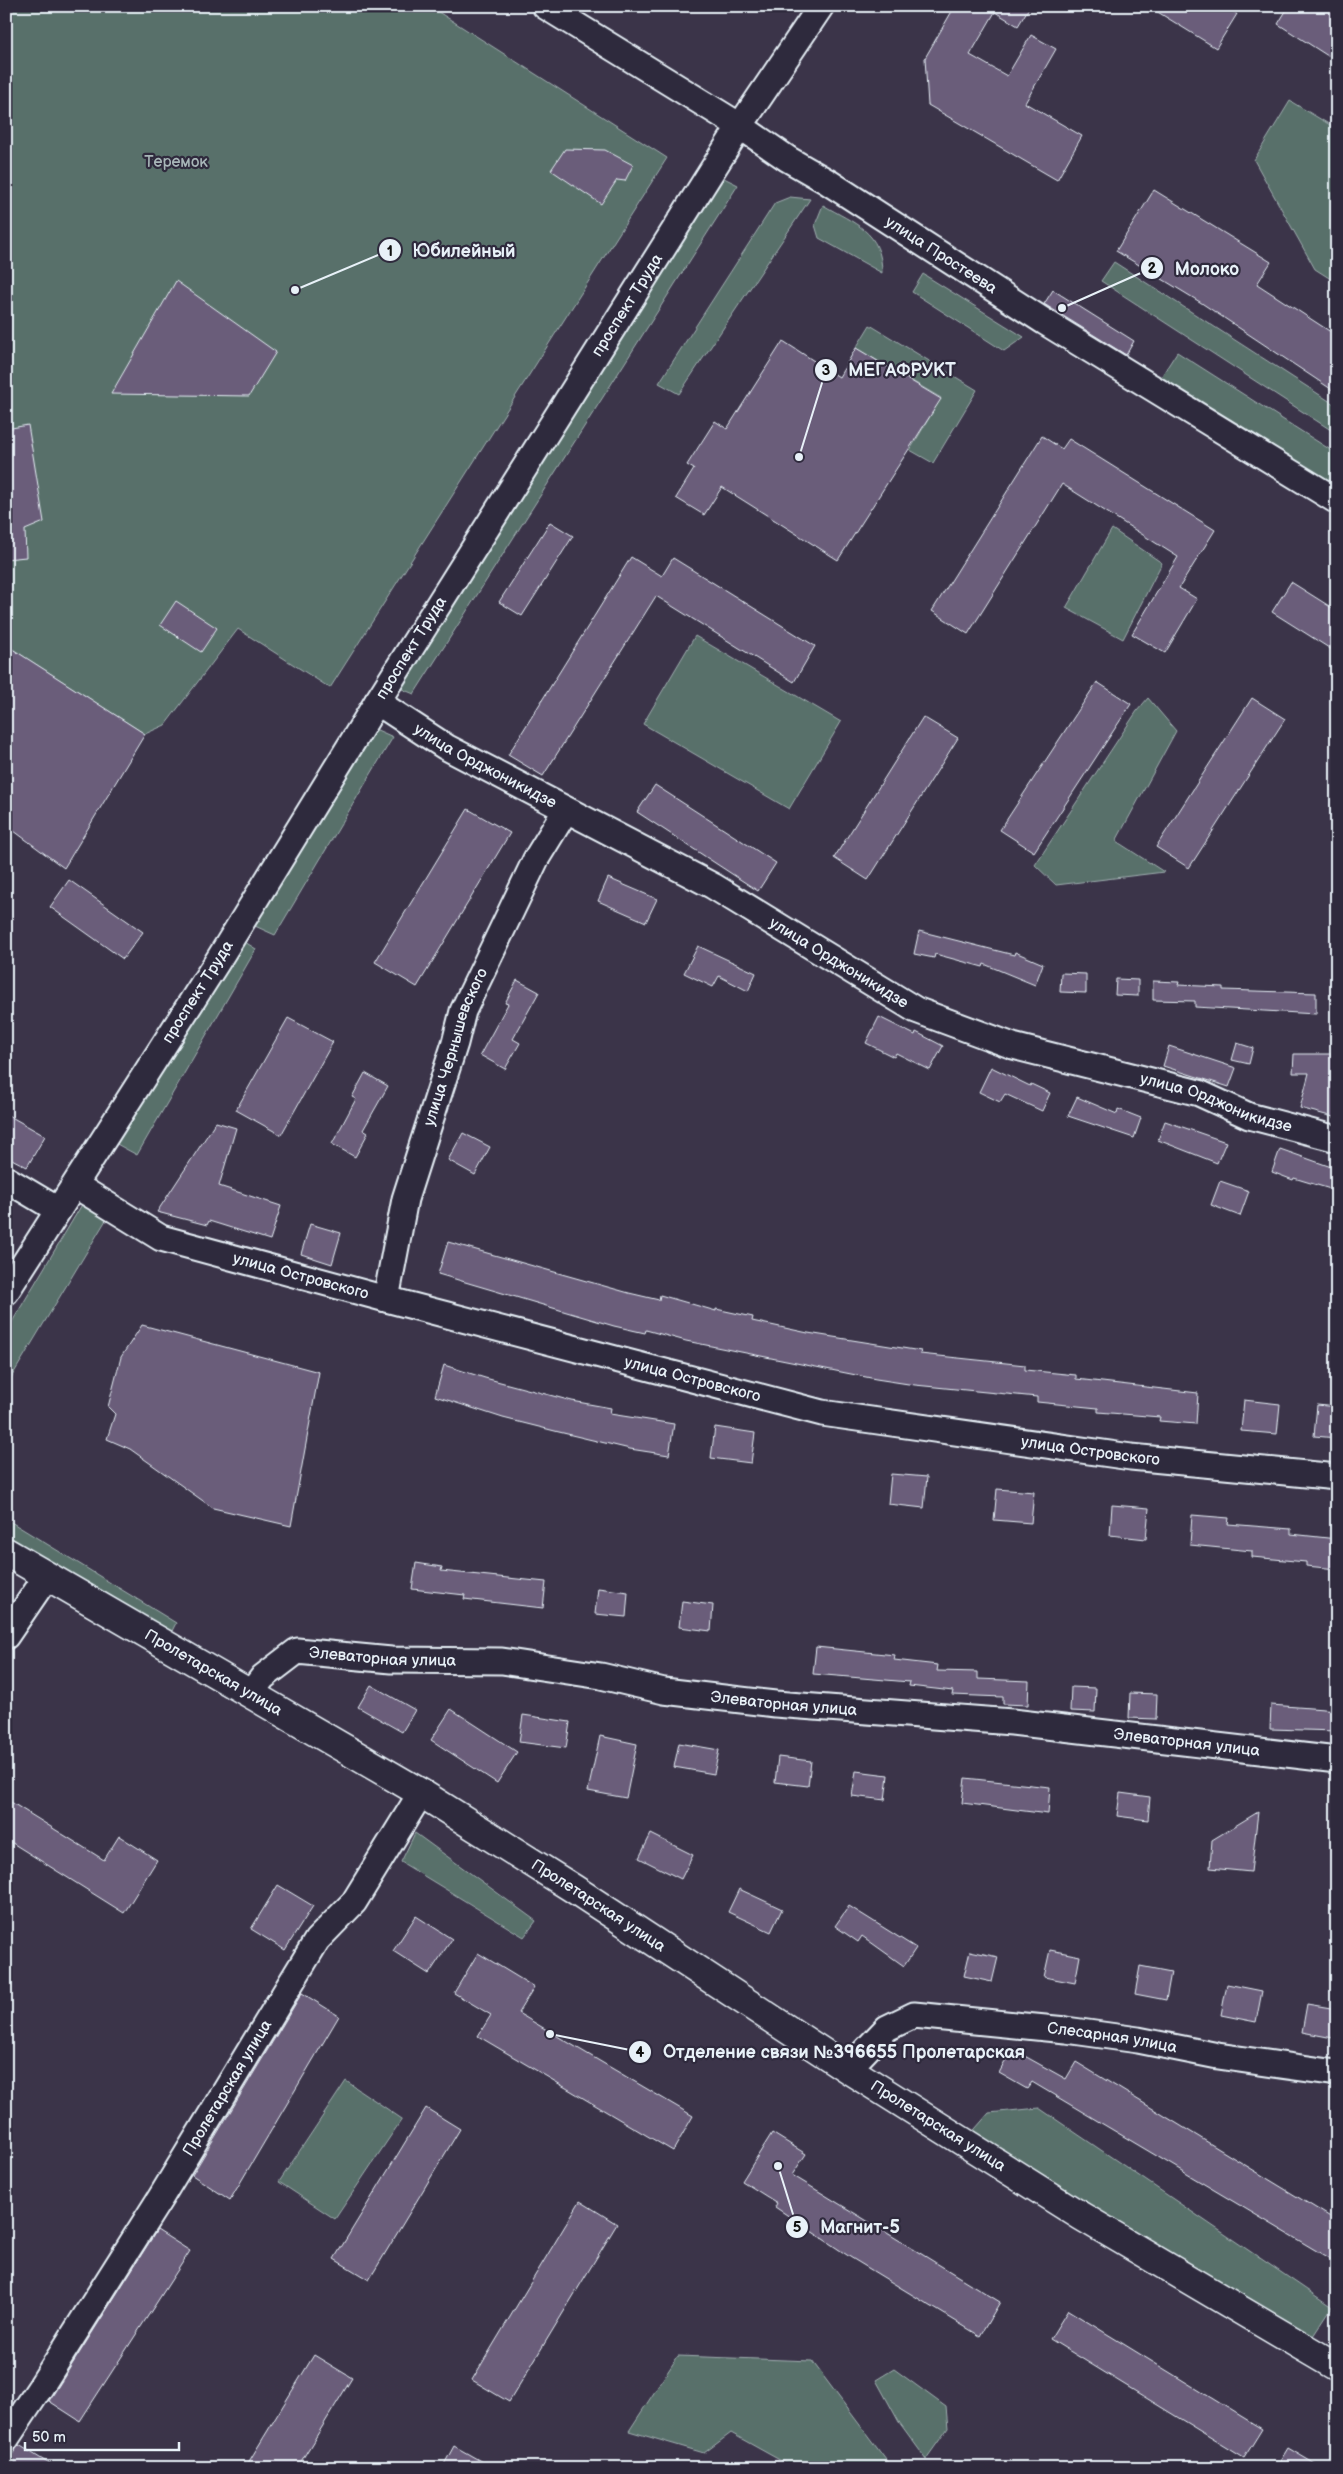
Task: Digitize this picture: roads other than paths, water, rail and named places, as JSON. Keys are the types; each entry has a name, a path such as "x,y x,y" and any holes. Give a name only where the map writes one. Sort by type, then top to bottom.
{"main road":[{"name":"Пролетарская улица","path":"6,1552 421,1793 574,1889 848,2069 1081,2216 1337,2367"}],"street":[{"name":"улица Простеева","path":"545,6 740,126 788,159 828,182 1045,322 1337,501"},
{"name":"проспект Труда","path":"6,1292 217,962 377,702 740,126 821,6"},
{"name":"улица Орджоникидзе","path":"377,702 446,747 713,886 916,1010 1012,1046 1199,1093 1249,1116 1337,1139"},
{"name":"улица Чернышевского","path":"386,1299 405,1199 455,1043 463,1011 536,859 566,810"},
{"path":"6,1180 58,1210"},
{"name":"улица Островского","path":"75,1185 161,1238 822,1413 1131,1456 1337,1477"},
{"path":"6,1636 47,1576"},
{"name":"Элеваторная улица","path":"250,1694 262,1677 297,1652 391,1660 502,1661 601,1676 664,1690 775,1704 1012,1722 1337,1760"},
{"name":"Пролетарская улица","path":"6,2438 40,2388 166,2188 317,1940 354,1902 421,1793"},
{"name":"Слесарная улица","path":"848,2069 886,2028 914,2015 1066,2030 1138,2040 1218,2056 1337,2073"}],"place":[{"name":"Юбилейный","path":"295,290"},
{"name":"Молоко","path":"1062,308"},
{"name":"МЕГАФРУКТ","path":"799,457"},
{"name":"Отделение связи №396655 Пролетарская","path":"550,2034"},
{"name":"Магнит-5","path":"778,2166"}],"park label":[{"name":"Теремок","path":"176,162"}]}
